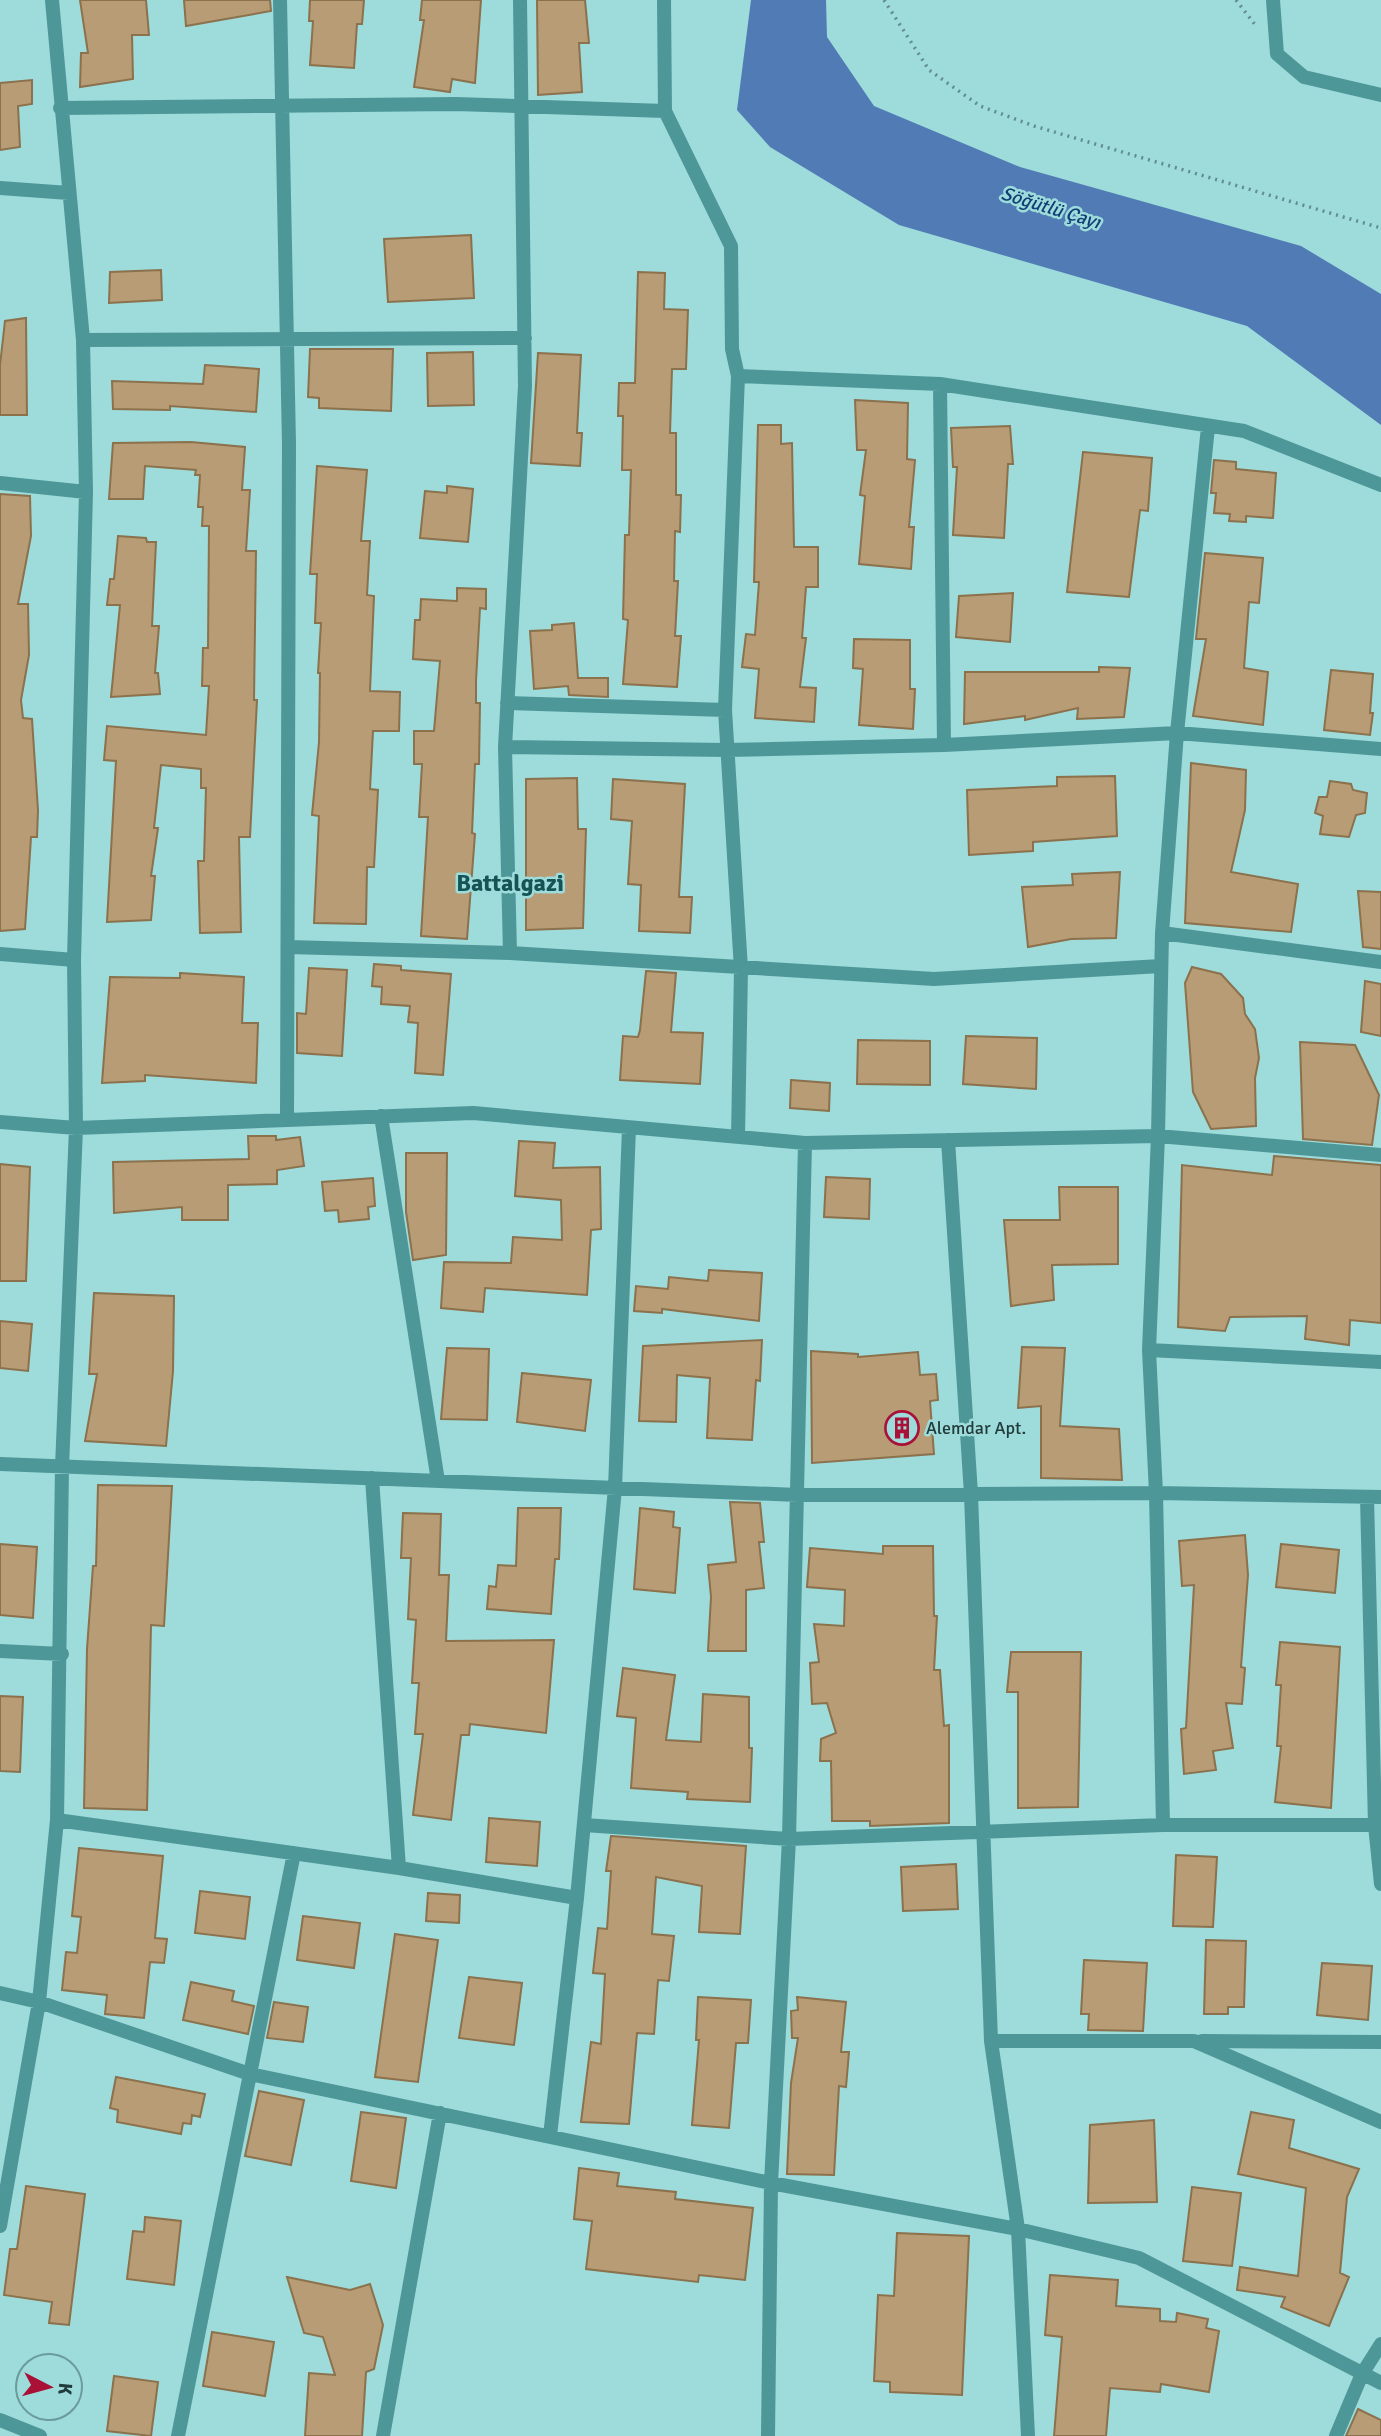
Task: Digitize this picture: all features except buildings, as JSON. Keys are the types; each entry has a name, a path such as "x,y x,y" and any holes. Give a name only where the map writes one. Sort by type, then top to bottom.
{"street":[{"path":"0,2225 39,2002 57,1821 62,1654 62,1467 76,1128 74,960 86,492 83,340 52,0"},
{"path":"281,0 290,733 287,1120"},
{"path":"510,953 505,747 525,386 520,0"},
{"path":"664,0 665,111 730,246 732,349 738,376 725,710 741,969 738,1137"},
{"path":"1273,0 1277,54 1304,77 1363,93 1381,95"},
{"path":"60,108 456,104 665,111"},
{"path":"0,188 69,192"},
{"path":"83,340 525,338"},
{"path":"738,376 940,384 1244,431 1381,485"},
{"path":"940,384 944,745"},
{"path":"1163,1825 1156,1493 1149,1350 1158,1136 1162,933 1177,733 1208,427"},
{"path":"0,483 86,492"},
{"path":"507,703 725,710"},
{"path":"505,747 726,750 944,745 1177,733 1381,749"},
{"path":"1162,933 1381,962"},
{"path":"288,947 510,953 933,979 1161,966"},
{"path":"0,954 74,960"},
{"path":"0,1122 76,1128 473,1112 805,1143 1158,1136 1381,1155"},
{"path":"381,1116 438,1480"},
{"path":"550,2136 577,1898 615,1488 629,1128"},
{"path":"948,1140 971,1494 990,2042 1018,2228 1028,2436"},
{"path":"768,2436 771,2183 789,1839 805,1143"},
{"path":"1149,1350 1381,1362"},
{"path":"0,1464 798,1495 1156,1493 1374,1497 1381,1884"},
{"path":"372,1478 399,1868"},
{"path":"0,1651 62,1654"},
{"path":"57,1821 399,1868 577,1898"},
{"path":"584,1825 789,1839 1163,1825 1378,1825"},
{"path":"178,2436 294,1853"},
{"path":"0,1993 39,2002 250,2074 771,2183 1018,2228 1139,2258 1381,2383"},
{"path":"1194,2040 1381,2122"},
{"path":"990,2042 1381,2042"},
{"path":"383,2436 440,2113"},
{"path":"1336,2436 1362,2374 1381,2344"},
{"path":"0,2420 40,2436"}],"path":[{"path":"884,0 929,70 980,106 1034,126 1381,228"}],"water":[{"name":"Söğütlü Çayı","path":"751,0 826,0 827,37 874,106 1020,167 1301,246 1381,294 1381,425 1247,326 899,225 770,147 737,110"}],"place":[{"name":"Alemdar Apt.","path":"902,1428"}],"district":[{"name":"Battalgazi","path":"510,883"}]}
